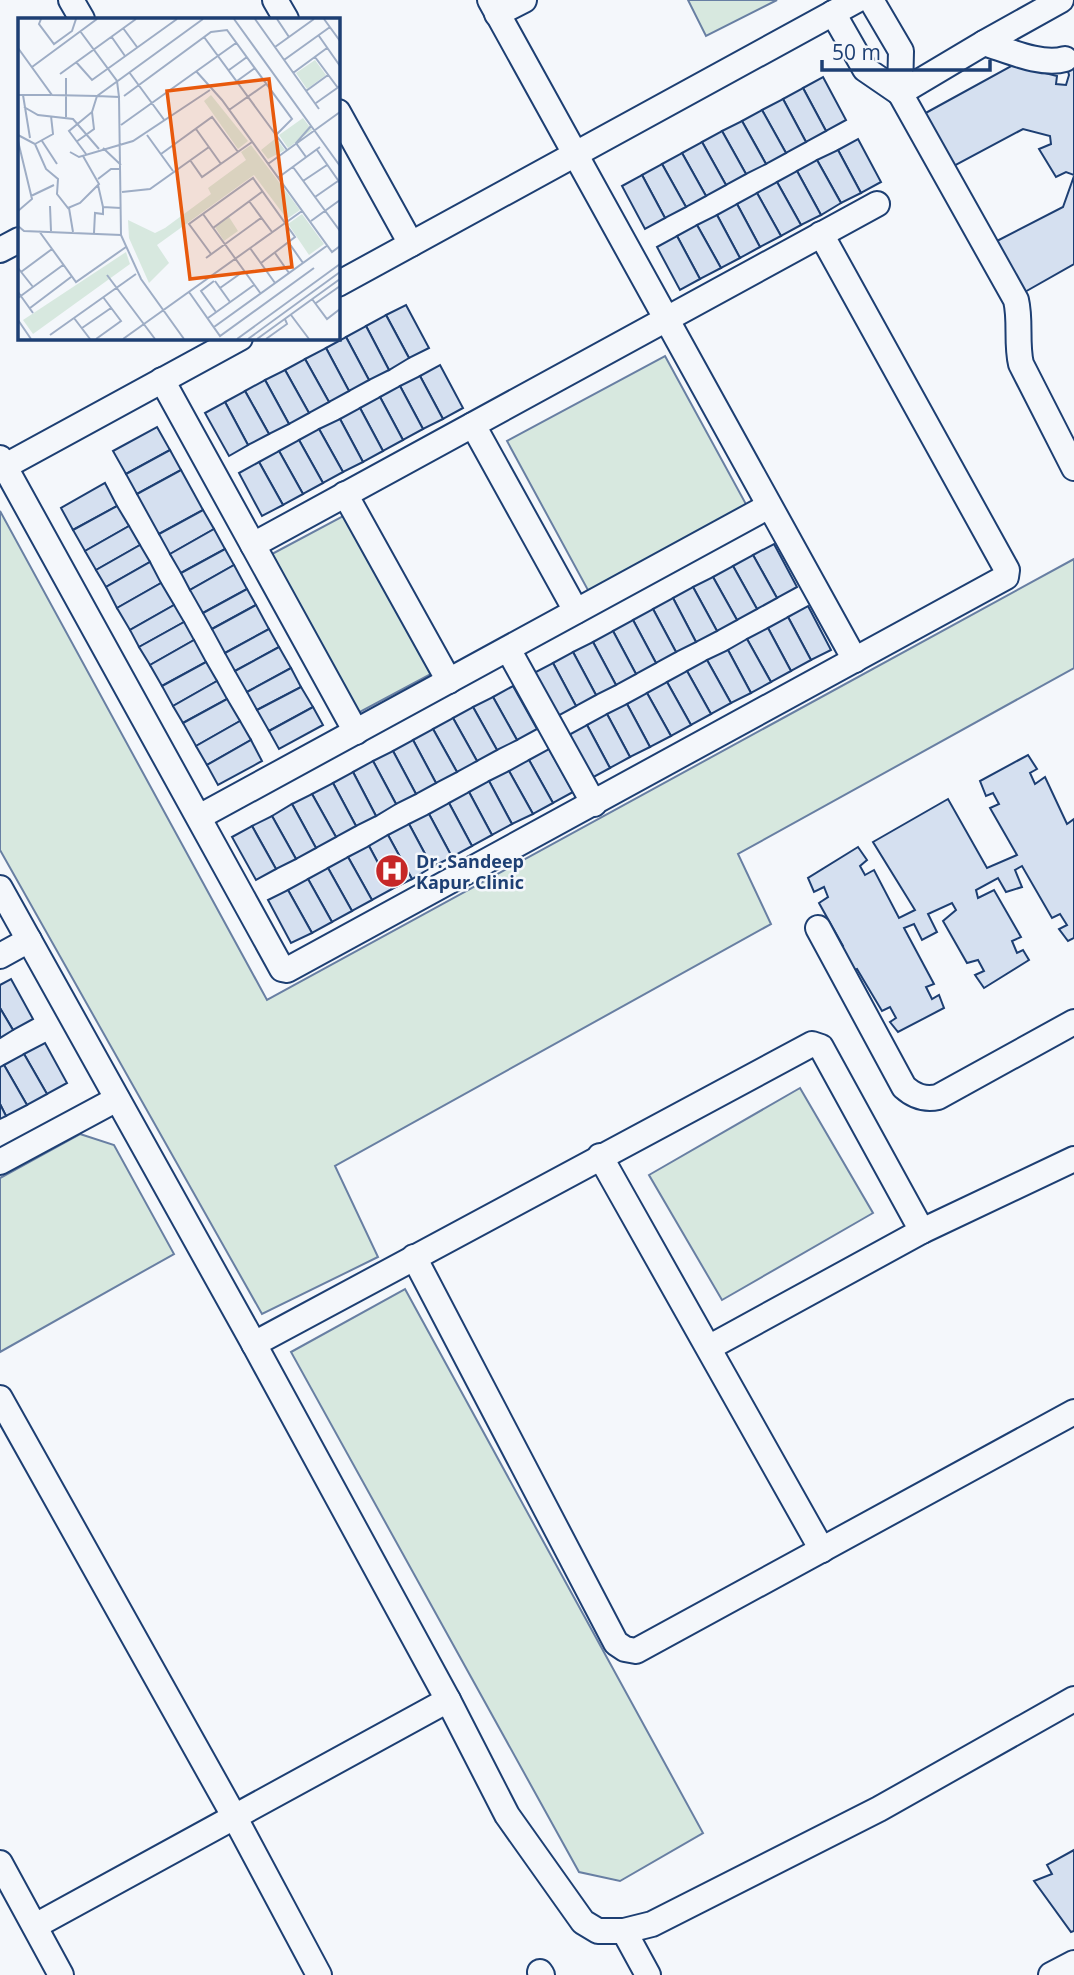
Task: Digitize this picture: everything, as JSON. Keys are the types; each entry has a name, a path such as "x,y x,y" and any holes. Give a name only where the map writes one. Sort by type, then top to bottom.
{"street":[{"path":"71,0 81,18"},
{"path":"275,0 285,18"},
{"path":"524,0 494,7 855,660"},
{"path":"900,93 1061,0"},
{"path":"852,4 901,51 900,93"},
{"path":"852,4 865,69 900,93 1016,300 1019,313 1018,354 1021,364 1074,468"},
{"path":"340,283 852,4"},
{"path":"984,43 1037,59 1065,59"},
{"path":"340,116 411,244"},
{"path":"253,545 877,204"},
{"path":"236,340 1,464 282,969 286,970 1003,580 1008,573 821,234"},
{"path":"162,380 356,732"},
{"path":"473,425 576,611"},
{"path":"345,494 449,681"},
{"path":"198,817 769,506"},
{"path":"508,649 594,804"},
{"path":"0,888 254,1344 448,1700 507,1815 583,1922 598,1931 624,1931 652,1924 879,1809 1074,1699"},
{"path":"818,928 904,1087 921,1098 938,1097 1074,1022"},
{"path":"0,956 29,940"},
{"path":"254,1344 600,1156 815,1044 821,1047 922,1231"},
{"path":"0,1162 117,1099"},
{"path":"600,1156 822,1550"},
{"path":"710,1347 922,1231 1074,1159"},
{"path":"414,1257 616,1643 625,1649 636,1651 1074,1412"},
{"path":"0,1398 234,1816 319,1975"},
{"path":"35,1926 448,1700"},
{"path":"0,1863 61,1975"},
{"path":"624,1931 648,1975"},
{"path":"1051,1975 1074,1963"}],"shaded area":[{"path":"688,0 777,0 706,36"},
{"path":"665,356 747,506 589,592 507,441"},
{"path":"0,511 267,1000 1074,559 1074,668 738,854 771,924 335,1166 378,1257 262,1314 0,850"},
{"path":"345,515 431,674 358,713 272,554"},
{"path":"800,1088 873,1213 722,1300 649,1175"},
{"path":"80,1134 114,1145 174,1254 0,1352 0,1178"},
{"path":"405,1289 703,1833 620,1881 579,1872 291,1352"}],"building":[{"path":"1074,60 1074,175 1066,172 1056,177 1039,149 1051,144 1050,136 1023,129 952,167 922,115 1013,65 1057,76 1056,84 1066,85 1069,75 1066,64"},
{"path":"823,77 846,120 826,131 803,88"},
{"path":"803,88 826,131 806,142 783,99"},
{"path":"783,99 806,142 786,153 762,110"},
{"path":"762,110 786,153 766,164 742,121"},
{"path":"742,121 766,164 746,174 722,131"},
{"path":"722,131 746,174 726,185 702,142"},
{"path":"858,139 881,182 861,193 838,150"},
{"path":"702,142 726,185 706,196 682,153"},
{"path":"838,150 861,193 841,203 817,160"},
{"path":"682,153 706,196 686,207 662,164"},
{"path":"817,160 841,203 821,215 797,171"},
{"path":"662,164 686,207 665,218 642,175"},
{"path":"797,171 821,215 801,225 777,182"},
{"path":"642,175 665,218 645,229 622,186"},
{"path":"1074,176 1074,264 1023,293 993,243 1063,207"},
{"path":"777,182 801,225 781,236 757,193"},
{"path":"757,193 781,236 760,247 737,204"},
{"path":"737,204 760,247 740,258 717,215"},
{"path":"717,215 740,258 721,268 697,225"},
{"path":"697,225 721,268 700,279 677,236"},
{"path":"677,236 700,279 680,290 657,247"},
{"path":"406,305 429,348 409,358 386,315"},
{"path":"386,315 409,358 389,370 366,326"},
{"path":"366,326 389,370 369,380 346,337"},
{"path":"346,337 369,380 349,391 326,348"},
{"path":"326,348 349,391 329,402 305,359"},
{"path":"305,359 329,402 309,413 285,370"},
{"path":"440,365 463,408 443,419 420,376"},
{"path":"285,370 309,413 289,424 265,380"},
{"path":"420,376 443,419 423,429 400,386"},
{"path":"265,380 289,424 269,434 245,391"},
{"path":"400,386 423,429 403,440 380,397"},
{"path":"245,391 269,434 248,445 225,402"},
{"path":"380,397 403,440 383,451 360,408"},
{"path":"225,402 248,445 229,456 205,413"},
{"path":"360,408 383,451 363,462 340,419"},
{"path":"340,419 363,462 343,472 319,429"},
{"path":"157,427 170,450 126,474 113,451"},
{"path":"319,429 343,472 323,483 299,440"},
{"path":"299,440 323,483 303,494 279,451"},
{"path":"170,450 181,470 137,494 126,474"},
{"path":"279,451 303,494 283,505 259,462"},
{"path":"259,462 283,505 262,516 239,473"},
{"path":"181,470 203,510 159,534 137,494"},
{"path":"105,483 117,506 73,530 61,508"},
{"path":"117,506 129,526 85,551 73,530"},
{"path":"203,510 214,529 170,554 159,534"},
{"path":"129,526 140,545 96,570 85,551"},
{"path":"214,529 225,549 181,573 170,554"},
{"path":"774,544 797,587 777,598 753,555"},
{"path":"140,545 150,562 106,587 96,570"},
{"path":"225,549 234,565 190,590 181,573"},
{"path":"753,555 777,598 757,609 733,566"},
{"path":"150,562 161,583 117,608 106,587"},
{"path":"234,565 247,589 203,613 190,590"},
{"path":"733,566 757,609 737,620 713,577"},
{"path":"713,577 737,620 717,631 693,587"},
{"path":"161,583 174,605 130,630 117,608"},
{"path":"693,587 717,631 696,642 673,598"},
{"path":"247,589 256,605 212,629 203,613"},
{"path":"673,598 696,642 676,652 653,609"},
{"path":"174,605 184,622 139,647 130,630"},
{"path":"256,605 269,629 225,653 212,629"},
{"path":"808,606 831,650 811,660 788,617"},
{"path":"653,609 676,652 656,663 633,620"},
{"path":"788,617 811,660 791,671 768,628"},
{"path":"633,620 656,663 636,674 613,631"},
{"path":"184,622 194,640 150,665 139,647"},
{"path":"768,628 791,671 771,682 747,639"},
{"path":"269,629 279,647 235,671 225,653"},
{"path":"613,631 636,674 616,685 593,642"},
{"path":"747,639 771,682 751,693 728,650"},
{"path":"194,640 206,662 162,686 150,665"},
{"path":"593,642 616,685 596,695 573,652"},
{"path":"279,647 291,668 247,692 235,671"},
{"path":"728,650 751,693 731,703 707,660"},
{"path":"573,652 596,695 576,706 553,663"},
{"path":"707,660 731,703 711,714 687,671"},
{"path":"206,662 217,681 173,706 162,686"},
{"path":"553,663 576,706 556,717 532,674"},
{"path":"291,668 301,687 257,710 247,692"},
{"path":"687,671 711,714 691,725 667,682"},
{"path":"217,681 227,699 183,723 173,706"},
{"path":"667,682 691,725 671,736 647,693"},
{"path":"513,686 537,729 517,740 493,697"},
{"path":"301,687 313,707 269,731 257,710"},
{"path":"647,693 671,736 650,747 627,704"},
{"path":"493,697 517,740 497,750 473,707"},
{"path":"227,699 240,721 196,746 183,723"},
{"path":"627,704 650,747 630,757 607,714"},
{"path":"313,707 323,725 279,749 269,731"},
{"path":"473,707 497,750 477,761 453,718"},
{"path":"607,714 630,757 610,768 587,725"},
{"path":"453,718 477,761 457,772 433,729"},
{"path":"240,721 251,740 207,765 196,746"},
{"path":"587,725 610,768 590,779 567,736"},
{"path":"433,729 457,772 436,783 413,740"},
{"path":"251,740 262,761 218,785 207,765"},
{"path":"413,740 436,783 416,794 393,751"},
{"path":"549,749 573,792 553,803 529,760"},
{"path":"393,751 416,794 396,804 373,761"},
{"path":"1028,755 1037,769 1030,773 1035,784 1045,777 1067,824 1074,819 1074,938 1068,941 1059,929 1067,925 1060,914 1052,918 1022,866 1015,870 1022,887 1006,892 998,878 976,890 978,898 994,890 1021,937 1012,941 1017,953 1023,950 1029,960 984,988 975,975 984,971 978,960 967,963 943,921 956,910 952,903 928,914 937,932 922,940 914,924 904,928 934,984 926,987 932,999 939,995 944,1008 898,1032 890,1022 896,1018 890,1007 882,1011 857,969 849,972 836,951 843,946 819,903 828,897 824,887 814,892 808,878 858,847 867,860 860,866 865,875 874,870 899,918 915,910 873,842 948,799 987,868 1017,855 990,808 999,804 993,793 986,796 980,781"},
{"path":"529,760 553,803 533,814 509,771"},
{"path":"373,761 396,804 376,816 353,772"},
{"path":"509,771 533,814 512,824 489,781"},
{"path":"353,772 376,816 356,826 333,783"},
{"path":"489,781 512,824 492,835 469,792"},
{"path":"333,783 356,826 336,837 312,794"},
{"path":"469,792 492,835 472,846 449,803"},
{"path":"312,794 336,837 316,848 292,804"},
{"path":"449,803 472,846 452,857 429,814"},
{"path":"292,804 316,848 296,859 272,816"},
{"path":"429,814 452,857 432,867 409,824"},
{"path":"272,816 296,859 276,869 252,826"},
{"path":"409,824 432,867 412,879 388,835"},
{"path":"252,826 276,869 256,880 232,837"},
{"path":"388,835 412,879 392,889 369,846"},
{"path":"369,846 392,889 372,900 348,857"},
{"path":"348,857 372,900 352,911 328,868"},
{"path":"328,868 352,911 332,922 308,879"},
{"path":"308,879 332,922 312,933 288,890"},
{"path":"288,890 312,933 291,943 268,900"},
{"path":"11,979 33,1019 13,1030 0,1008 0,985"},
{"path":"0,1008 13,1030 0,1038"},
{"path":"45,1043 67,1083 47,1094 24,1054"},
{"path":"24,1054 47,1094 27,1105 4,1065"},
{"path":"4,1065 27,1105 6,1116 0,1104 0,1067"},
{"path":"0,1104 6,1116 0,1119"},
{"path":"1074,1850 1074,1931 1071,1932 1034,1881 1052,1874 1047,1865"}],"place":[{"name":"Dr. Sandeep Kapur Clinic","path":"392,871"}]}
